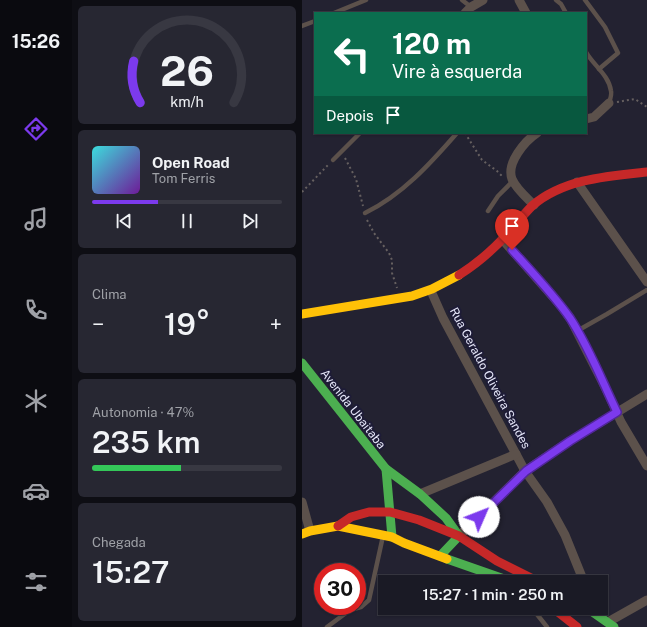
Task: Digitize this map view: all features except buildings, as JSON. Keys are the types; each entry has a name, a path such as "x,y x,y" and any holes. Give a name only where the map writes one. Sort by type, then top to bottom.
{"main road":[{"path":"302,314 400,298 431,291 452,280 476,264 534,205 551,193 577,182 617,174 647,172"},
{"name":"Avenida Ubaitaba","path":"302,364 386,470 420,494 446,518 459,536"},
{"path":"386,470 390,512 388,536"},
{"name":"Avenida Ubaitaba","path":"338,526 351,517 360,514 369,512 390,512 419,520 459,536 497,561 525,575"},
{"path":"306,532 338,526 388,536 493,575"},
{"path":"440,556 459,536"},
{"path":"562,615 577,627"},
{"path":"599,615 611,624"}],"street":[{"path":"468,10 483,0"},
{"path":"519,0 525,12"},
{"path":"587,118 594,117 609,104"},
{"path":"534,205 519,190 513,181 510,171 517,153 536,134"},
{"path":"577,182 647,282"},
{"path":"502,239 561,306 577,331 628,436 647,466"},
{"name":"Rua Geraldo Oliveira Sandes","path":"431,291 443,318 516,454 547,502 565,535 581,575"},
{"path":"459,536 526,471 570,441 647,394"},
{"path":"420,494 516,454"},
{"path":"302,502 306,532"},
{"path":"611,624 647,600"}],"lane":[{"path":"336,12 366,0"},
{"path":"462,0 468,10"},
{"path":"556,0 561,4 565,12"},
{"path":"584,0 605,27 618,53 599,69"},
{"path":"302,26 314,21"},
{"path":"587,54 599,69 612,91 609,104"},
{"path":"333,160 359,134"},
{"path":"365,213 393,197 430,164 456,134"},
{"path":"488,211 498,196 513,181"},
{"path":"577,331 647,290"},
{"path":"327,627 350,610 361,607 369,600 388,536"},
{"path":"538,615 547,627"}],"path":[{"path":"609,104 635,99 647,107"},
{"path":"466,134 482,160 497,171 503,178 513,181"},
{"path":"341,152 356,179 365,213 374,233 389,253 392,260 392,273 400,298"},
{"path":"302,192 333,160"}],"traffic: fast":[{"path":"302,363 386,469 420,494 446,518 459,536 440,556"},
{"path":"386,469 392,537"},
{"path":"447,559 493,575"},
{"path":"597,615 614,627"}],"traffic: slow":[{"path":"302,314 412,296 432,289 459,275"},
{"path":"302,534 338,526 392,537 447,559"}],"traffic: jam":[{"path":"459,275 480,260 492,249 532,206 544,197 572,184 586,180 647,172"},
{"path":"338,526 351,517 369,512 390,512 419,520 459,536 497,561 525,575"},
{"path":"562,615 577,627"}],"route":[{"path":"479,517 526,471 570,441 617,412 571,320 561,306 512,250"}]}
